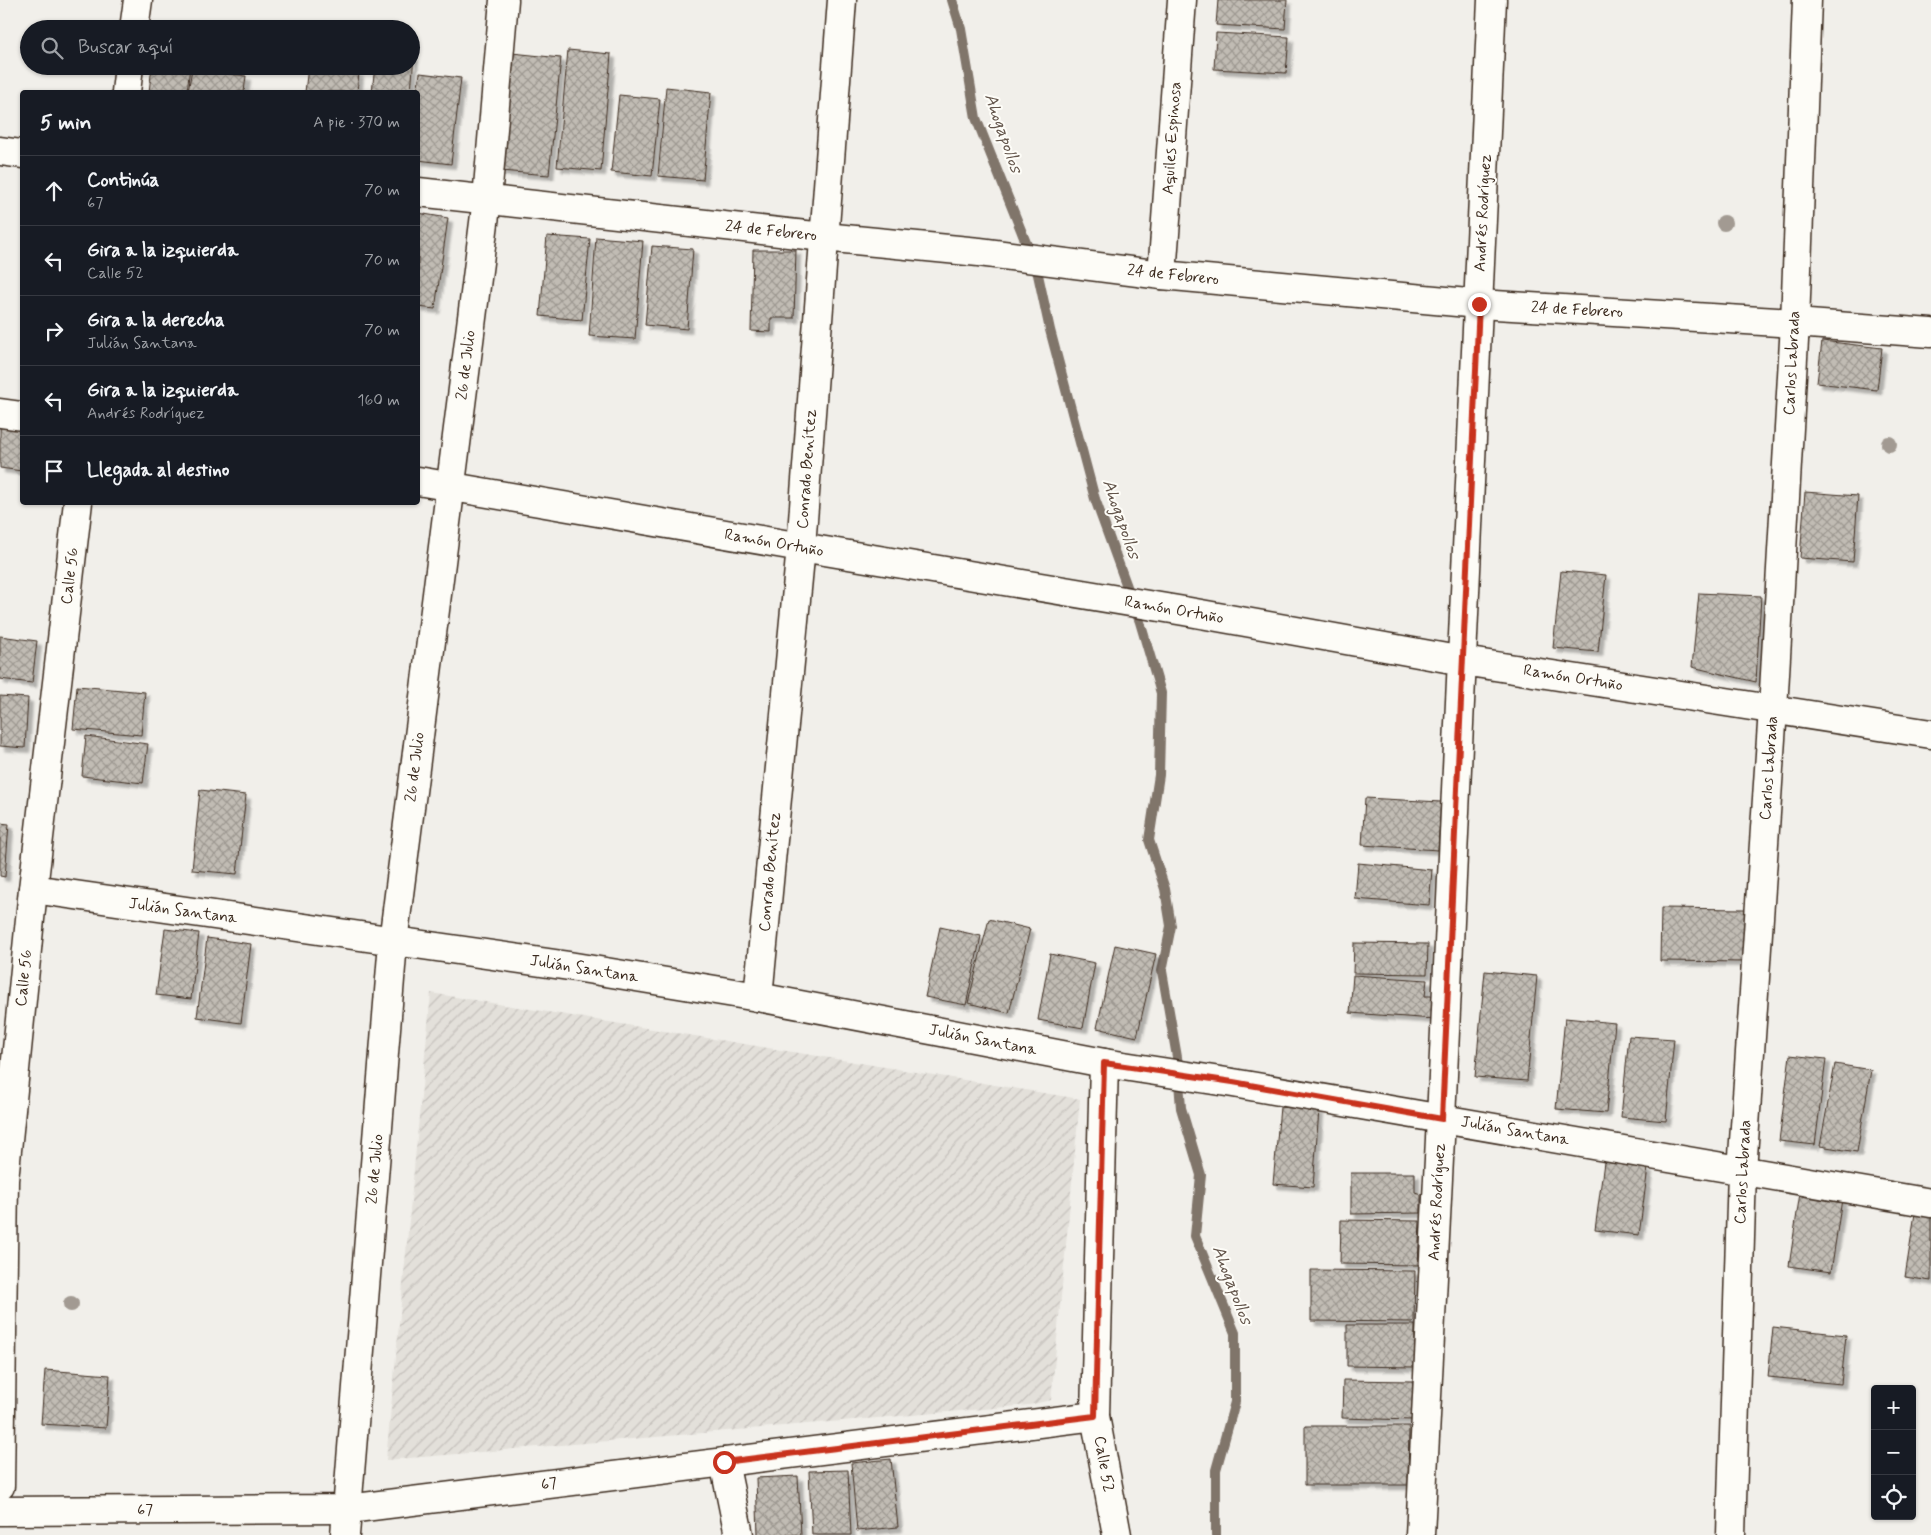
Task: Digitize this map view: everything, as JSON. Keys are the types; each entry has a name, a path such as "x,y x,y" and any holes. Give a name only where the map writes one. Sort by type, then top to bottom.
{"street":[{"path":"135,20 138,0"},
{"name":"26 de Julio","path":"347,1522 393,942 487,199 504,0"},
{"name":"Conrado Benítez","path":"758,997 801,547 842,0"},
{"name":"Aquiles Espinosa","path":"1162,275 1182,0"},
{"name":"Andrés Rodríguez","path":"1420,1535 1442,1119 1492,0"},
{"name":"Carlos Labrada","path":"1731,1535 1742,1170 1773,709 1795,323 1807,0"},
{"path":"126,90 128,75"},
{"path":"0,152 20,154"},
{"name":"24 de Febrero","path":"420,192 824,237 979,252 1162,275 1479,304 1931,333"},
{"path":"0,413 20,416"},
{"name":"Ramón Ortuño","path":"420,481 1184,611 1463,662 1931,734"},
{"name":"Calle 56","path":"0,1486 4,1180 33,889 78,505"},
{"name":"Julián Santana","path":"33,889 569,966 758,997 1104,1063 1233,1082 1931,1203"},
{"name":"Calle 52","path":"1104,1063 1095,1416 1117,1535"},
{"name":"67","path":"0,1511 347,1522 724,1462 1095,1416"},
{"path":"724,1462 739,1535"}],"shaded area":[{"path":"431,993 1080,1099 1051,1400 1029,1405 386,1460"}],"building":[{"path":"1218,0 1287,0 1285,29 1216,25"},
{"path":"1216,33 1289,37 1286,73 1214,69"},
{"path":"568,50 611,54 601,171 557,167"},
{"path":"512,53 561,58 549,175 500,171"},
{"path":"420,73 461,78 451,164 420,160 420,90 417,90"},
{"path":"151,75 189,75 187,90 149,90"},
{"path":"191,75 246,76 244,90 188,90"},
{"path":"307,75 359,75 357,90 305,90"},
{"path":"374,75 412,75 411,90 372,90"},
{"path":"666,87 711,92 703,180 658,176"},
{"path":"619,95 660,99 652,176 611,172"},
{"path":"420,213 448,218 435,309 420,307"},
{"path":"547,236 590,239 582,320 540,316"},
{"path":"596,237 643,241 635,339 589,336"},
{"path":"652,246 693,249 687,329 645,325"},
{"path":"753,250 796,250 794,318 771,318 771,332 751,331"},
{"path":"1822,341 1882,348 1877,390 1817,383"},
{"path":"0,421 20,425 20,471 0,468"},
{"path":"1805,492 1858,496 1853,562 1800,558"},
{"path":"1561,571 1606,575 1598,652 1553,648"},
{"path":"1699,593 1761,596 1756,682 1692,667"},
{"path":"0,636 37,641 32,683 0,679"},
{"path":"77,686 145,692 141,735 73,729"},
{"path":"0,696 28,698 25,748 0,746"},
{"path":"86,736 148,744 143,783 82,776"},
{"path":"200,790 246,795 237,874 192,870"},
{"path":"1365,798 1441,802 1438,850 1362,845"},
{"path":"0,823 9,824 5,877 0,876"},
{"path":"1358,863 1432,870 1429,905 1355,899"},
{"path":"1661,908 1745,909 1745,962 1660,961"},
{"path":"989,919 1030,929 1009,1013 968,1003"},
{"path":"940,927 981,936 966,1005 925,997"},
{"path":"165,929 199,933 191,999 156,995"},
{"path":"207,938 251,944 241,1023 197,1017"},
{"path":"1354,943 1428,944 1427,974 1353,973"},
{"path":"1115,945 1156,954 1137,1037 1097,1028"},
{"path":"1050,954 1095,963 1083,1028 1038,1020"},
{"path":"1485,971 1537,976 1527,1081 1475,1077"},
{"path":"1353,975 1427,980 1425,996 1435,996 1434,1019 1350,1013"},
{"path":"1565,1018 1615,1023 1606,1113 1556,1109"},
{"path":"1629,1036 1674,1039 1666,1121 1621,1117"},
{"path":"1790,1055 1826,1059 1815,1145 1779,1141"},
{"path":"1835,1064 1871,1070 1857,1152 1820,1146"},
{"path":"1280,1107 1319,1110 1313,1187 1273,1184"},
{"path":"1604,1162 1648,1168 1639,1235 1595,1230"},
{"path":"1351,1173 1415,1173 1415,1192 1421,1194 1421,1213 1351,1214"},
{"path":"1800,1193 1842,1199 1831,1272 1789,1266"},
{"path":"1916,1207 1931,1209 1931,1281 1905,1277"},
{"path":"1341,1220 1420,1221 1418,1265 1340,1264"},
{"path":"1311,1270 1415,1271 1414,1322 1311,1321"},
{"path":"1347,1325 1415,1325 1415,1367 1347,1366"},
{"path":"1773,1327 1846,1335 1841,1384 1768,1377"},
{"path":"45,1370 110,1375 106,1428 41,1424"},
{"path":"1343,1380 1413,1381 1412,1420 1342,1418"},
{"path":"1305,1426 1409,1426 1408,1485 1305,1485"},
{"path":"891,1459 898,1527 857,1531 851,1463"},
{"path":"848,1470 851,1535 812,1535 809,1471"},
{"path":"798,1476 801,1535 758,1535 756,1478"}],"waterway":[{"name":"Ahogapollos","path":"952,0 961,29 976,118 1037,270 1050,330 1095,499 1140,622 1161,693 1159,775 1149,840 1165,889 1171,926 1162,971 1177,1057 1181,1108 1201,1175 1195,1236 1235,1333 1235,1402 1216,1470 1216,1535"}],"route":[{"path":"724,1462 1095,1416 1104,1063 1233,1082 1442,1119 1479,304"}]}
